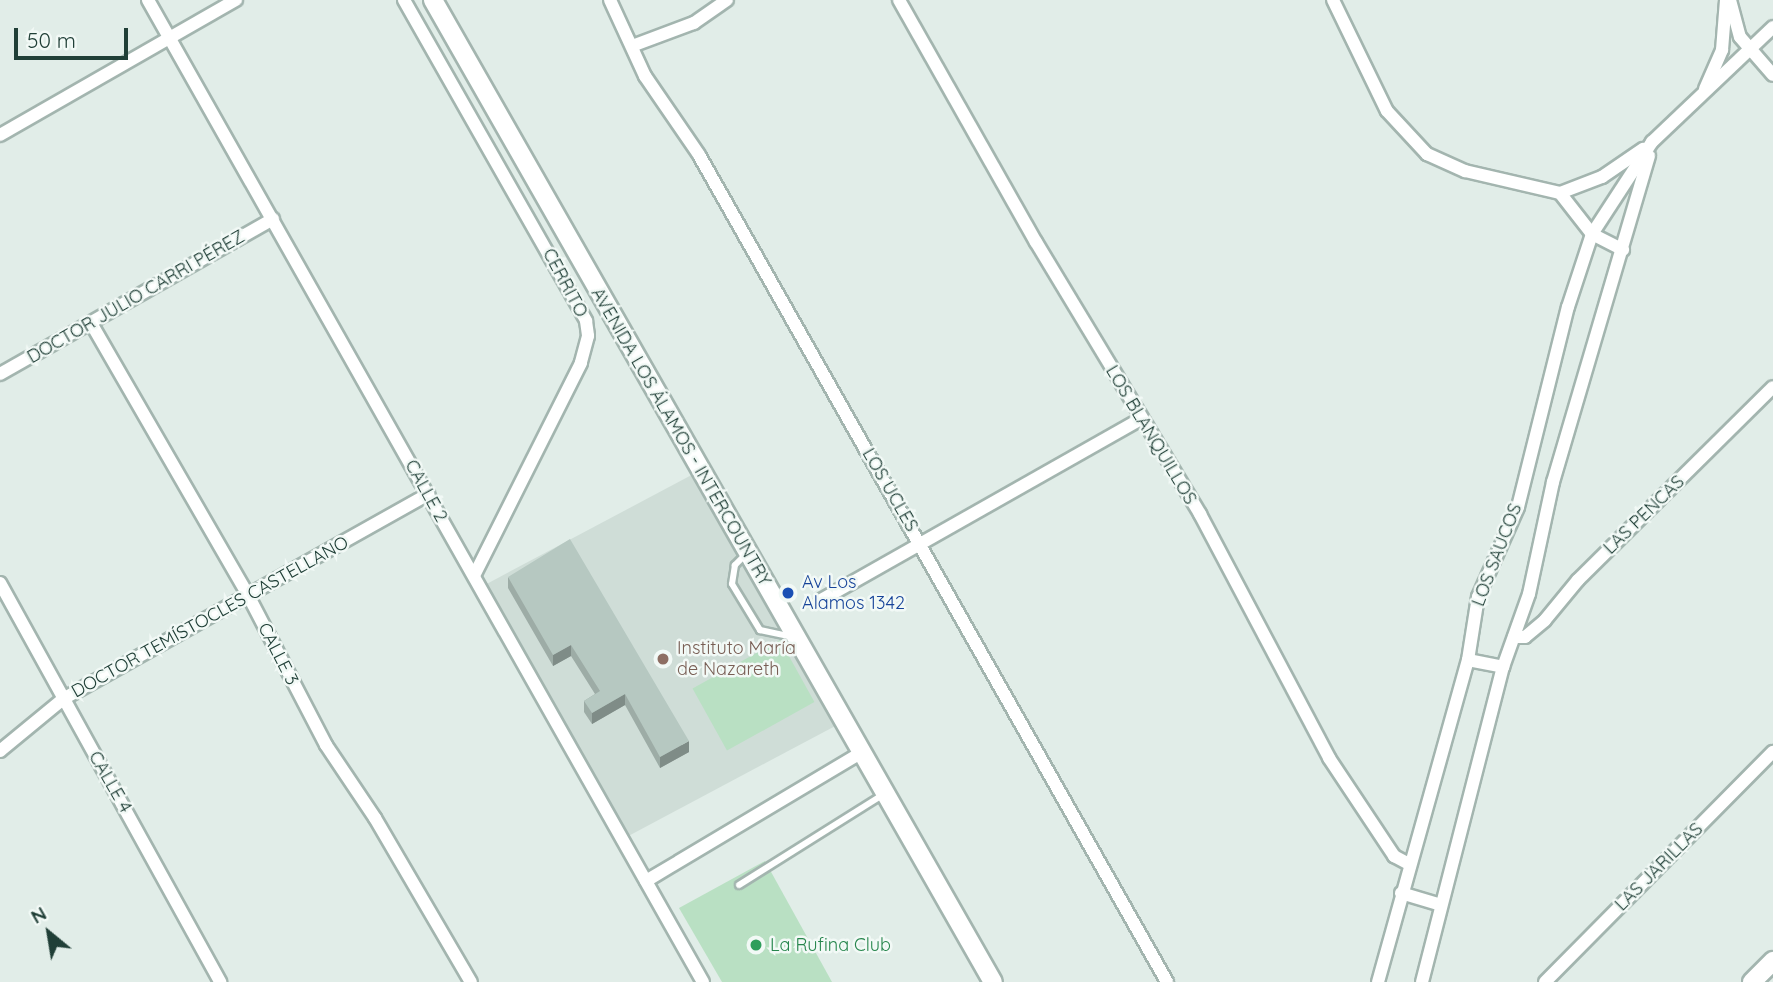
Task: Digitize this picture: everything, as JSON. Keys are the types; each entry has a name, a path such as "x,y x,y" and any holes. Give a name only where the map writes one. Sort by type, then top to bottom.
{"main road":[{"name":"AVENIDA LOS ÁLAMOS - INTERCOUNTRY","path":"433,0 993,982"},
{"path":"1752,982 1773,961"}],"street":[{"name":"CALLE 2","path":"148,0 703,982"},
{"path":"0,135 236,0"},
{"name":"CERRITO","path":"404,0 573,292 588,336 581,363 474,576"},
{"name":"LOS UCLES","path":"610,0 632,46 922,545 1167,982"},
{"path":"632,46 694,23 727,0"},
{"name":"LOS BLANQUILLOS","path":"899,0 1141,419 1200,514 1329,758 1394,856 1409,864"},
{"path":"1333,0 1387,111 1427,154 1465,171 1560,193 1602,177 1652,142"},
{"path":"1728,0 1749,51 1773,75"},
{"path":"1702,96 1722,50 1728,0"},
{"name":"LOS SAUCOS","path":"1378,982 1468,660 1478,597 1515,514 1567,307 1592,234 1652,142 1773,27"},
{"name":"LOS SAUCOS","path":"1422,982 1503,667 1529,594 1553,482 1623,250 1652,142"},
{"path":"1560,193 1592,234 1623,250"},
{"name":"DOCTOR JULIO CARRI PÉREZ","path":"0,374 272,219"},
{"name":"CALLE 3","path":"91,323 248,595 326,745 375,818 471,982"},
{"name":"LAS PENCAS","path":"1514,637 1525,637 1545,620 1598,560 1671,492 1773,387"},
{"path":"821,600 1141,419"},
{"name":"DOCTOR TEMÍSTOCLES CASTELLANO","path":"0,751 63,699 428,494"},
{"name":"CALLE 4","path":"0,583 220,982"},
{"path":"1468,660 1503,667"},
{"name":"LAS JARILLAS","path":"1545,982 1773,751"},
{"path":"646,881 862,752"},
{"path":"1401,893 1441,905"}],"lane":[{"path":"747,552 734,565 732,584 760,630 795,637"},
{"path":"739,885 885,793"}],"shaded area":[{"name":"Instituto María de Nazareth","path":"701,470 837,725 619,841 483,586"}],"green space":[{"path":"780,640 814,702 727,751 693,688"},
{"name":"La Rufina Club","path":"765,861 832,982 722,982 679,908"}],"building":[{"path":"570,539 689,741 660,757 625,694 592,713 584,701 600,691 571,645 553,655 508,577"}],"place":[{"name":"Av Los Alamos 1342","path":"788,593"},
{"name":"Instituto María de Nazareth","path":"663,659"},
{"name":"La Rufina Club","path":"756,945"}]}
